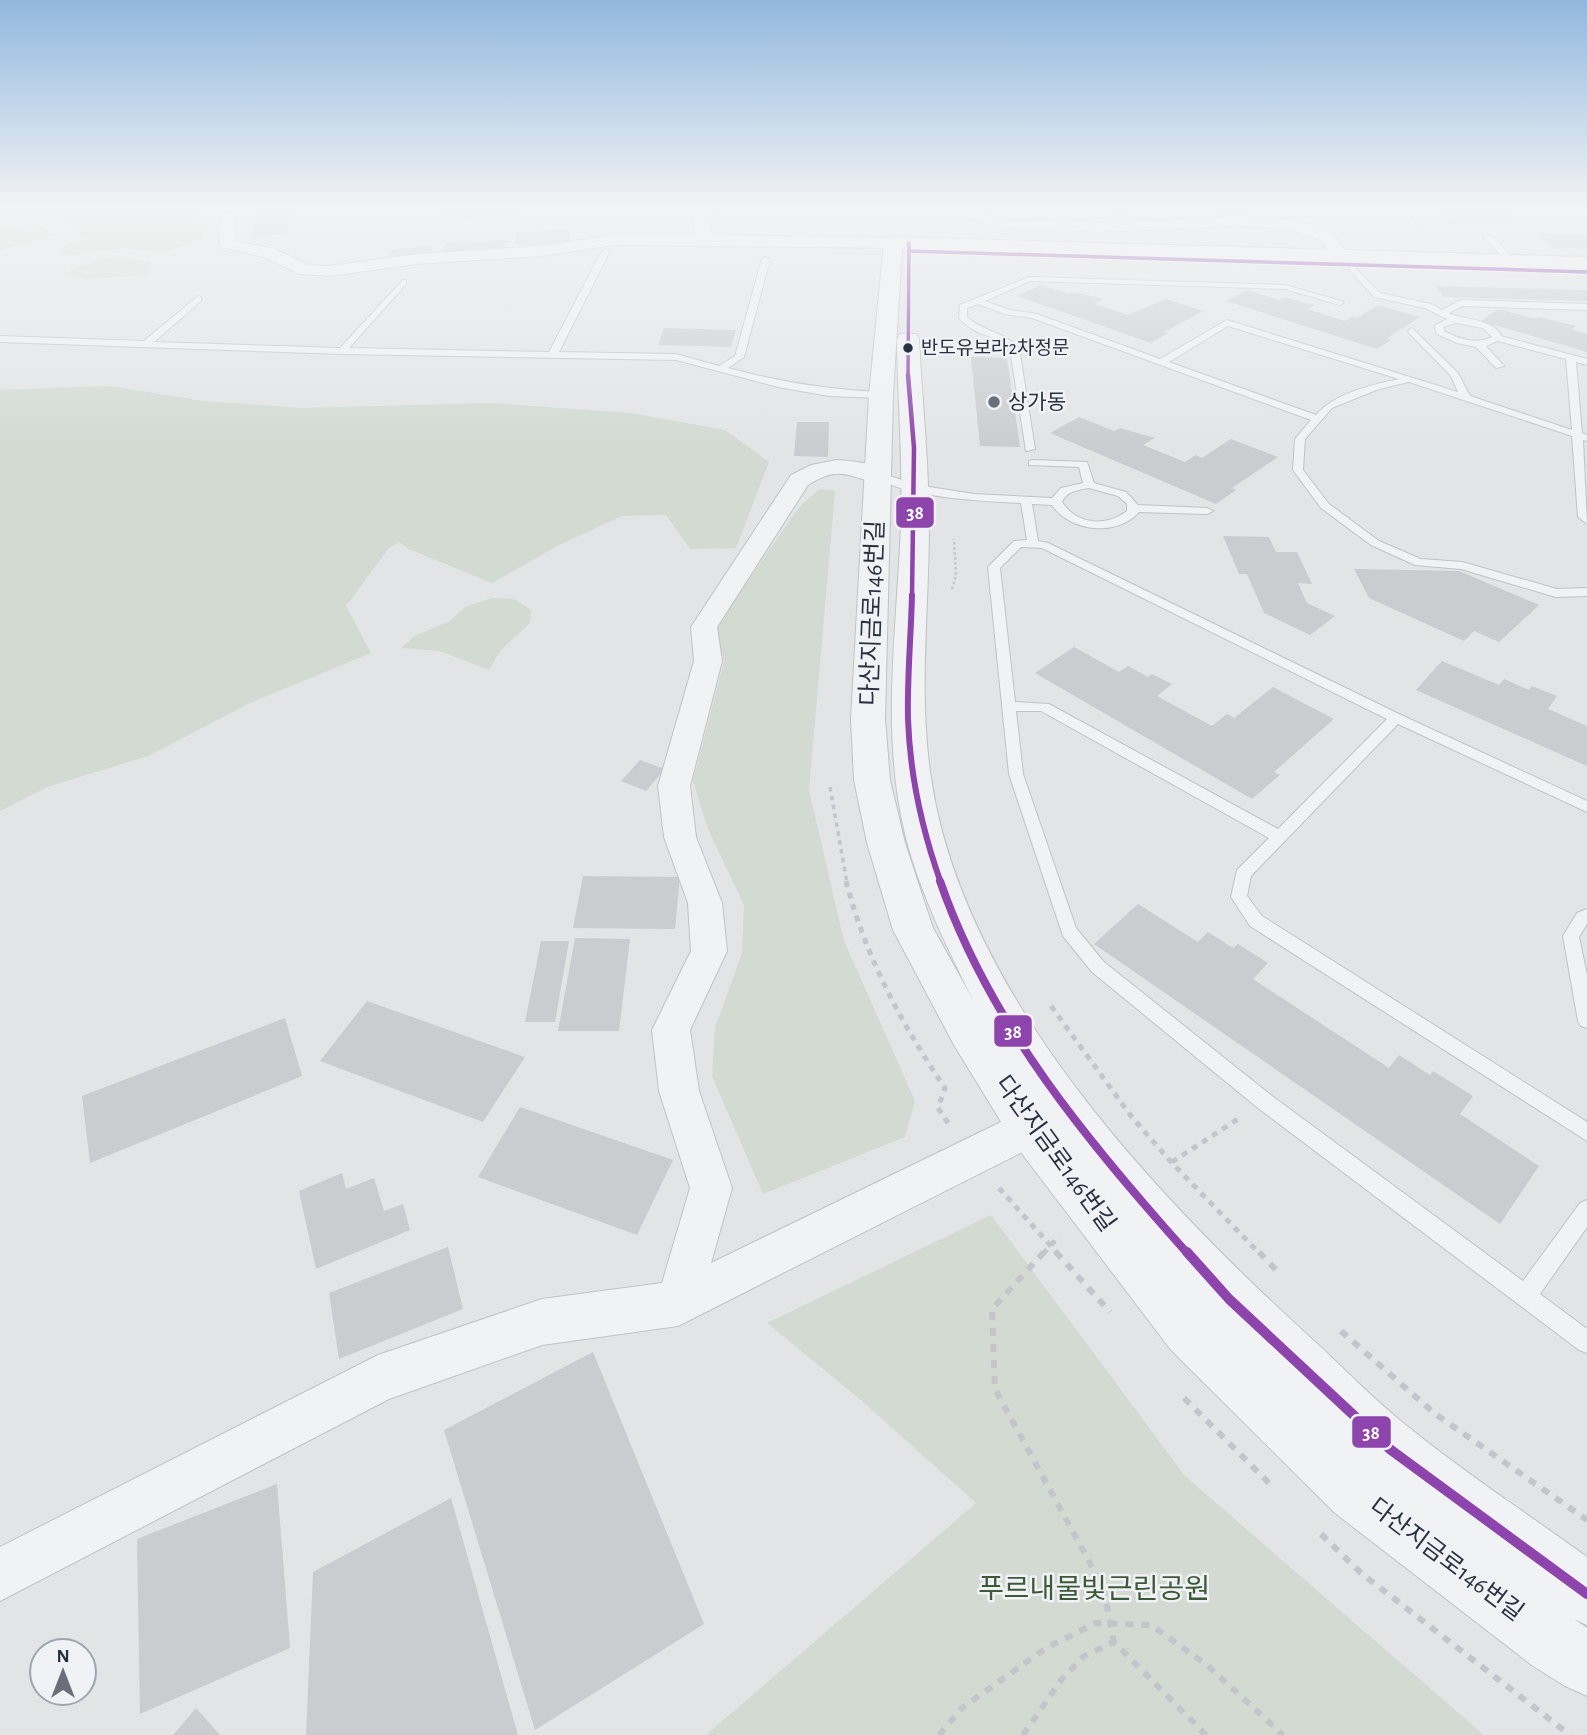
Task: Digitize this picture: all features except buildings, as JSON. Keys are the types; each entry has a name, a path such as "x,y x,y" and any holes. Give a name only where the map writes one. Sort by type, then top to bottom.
{"street":[{"name":"다산지금로146번길","path":"897,287 881,395 896,482 913,779 925,838 955,924 1004,1017 1048,1119 1190,1331 1356,1492 1555,1644 1587,1664"},
{"name":"다산지금로146번길","path":"896,482 908,384 904,287"},
{"path":"678,1303 711,1188 679,1091 671,1030 709,951 705,903 680,837 674,786 708,661 704,627 799,480 814,469 848,466 896,482"},
{"name":"다산지금로146번길","path":"1048,1119 1129,1188 1229,1299 1391,1450 1587,1594"},
{"path":"0,1575 378,1379 542,1322 678,1303 1048,1119"}],"lane":[{"path":"342,351 399,287"},
{"path":"553,354 587,287"},
{"path":"722,368 740,357 759,287"},
{"path":"1009,287 963,307 963,318 976,330 1006,340 1014,348 1030,449"},
{"path":"1284,287 1340,302"},
{"path":"1370,287 1377,295 1444,312 1456,320"},
{"path":"146,344 198,299"},
{"path":"976,300 1008,312 1034,316 1318,419"},
{"path":"1444,312 1461,303 1587,307"},
{"path":"1456,320 1486,326 1495,332 1497,338 1492,342 1479,344 1463,342 1440,332 1438,326 1456,320"},
{"path":"1163,361 1227,323 1410,379 1582,437"},
{"path":"1412,331 1455,375 1466,398"},
{"path":"1497,338 1587,362"},
{"path":"0,339 342,351 676,357 778,384 829,393 881,395"},
{"path":"1479,344 1499,366"},
{"path":"1572,358 1582,437 1584,517 1587,520"},
{"path":"1410,379 1376,387 1329,406 1300,439 1298,470 1325,506 1375,543 1419,562 1462,566 1556,593 1587,592"},
{"path":"1033,463 1083,464 1089,485"},
{"path":"896,482 974,497 1056,502"},
{"path":"1089,485 1122,494 1132,503 1133,512 1125,520 1110,524 1091,524 1060,511 1056,502 1060,493 1072,487 1089,485"},
{"path":"1026,500 1033,544"},
{"path":"1132,508 1207,511"},
{"path":"1587,807 1396,718 1044,545 1018,543 994,567 1016,774 1069,931 1098,967 1265,1102 1587,1342"},
{"path":"1008,706 1044,707 1279,837"},
{"path":"1396,718 1242,874 1239,897 1256,921 1587,1132"},
{"path":"1587,915 1571,936 1587,1021"},
{"path":"1526,1295 1587,1210"}],"path":[{"path":"949,601 956,575 954,534"},
{"path":"1043,995 1132,1116 1172,1163 1282,1276"},
{"path":"1160,1170 1265,1102"},
{"path":"1062,1234 1051,1242 992,1309 995,1389 1103,1587 1114,1642 1206,1735"},
{"path":"1331,1322 1434,1413 1587,1520"},
{"path":"939,1735 962,1708 1046,1648 1096,1623 1151,1625 1207,1665 1283,1735"},
{"path":"1023,1735 1061,1679 1084,1656 1114,1642"}],"green space":[{"path":"109,386 204,401 301,408 492,403 631,413 725,430 769,462 736,548 690,549 666,515 622,516 559,545 492,583 409,549 399,542 389,548 346,606 371,653 250,703 148,756 47,787 0,811 0,390"},
{"path":"820,489 835,491 809,790 844,941 915,1101 905,1137 763,1194 712,1076 715,1028 742,953 744,905 708,829 693,781 724,661 714,629 800,506"},
{"path":"492,598 514,599 531,610 530,623 500,651 489,670 440,651 401,648 415,636 450,621 465,607"},
{"name":"푸르내물빛근린공원","path":"991,1215 1185,1476 1484,1735 706,1735 976,1503 862,1401 767,1323"}],"transit line":[{"name":"38","path":"909,287 908,384 914,448 915,522 908,719 913,779 925,838 955,924 1004,1017 1065,1110 1129,1188 1229,1299 1391,1450 1587,1594"}],"place":[{"name":"반도유보라2차정문","path":"908,348"},
{"name":"상가동","path":"994,402"}]}
